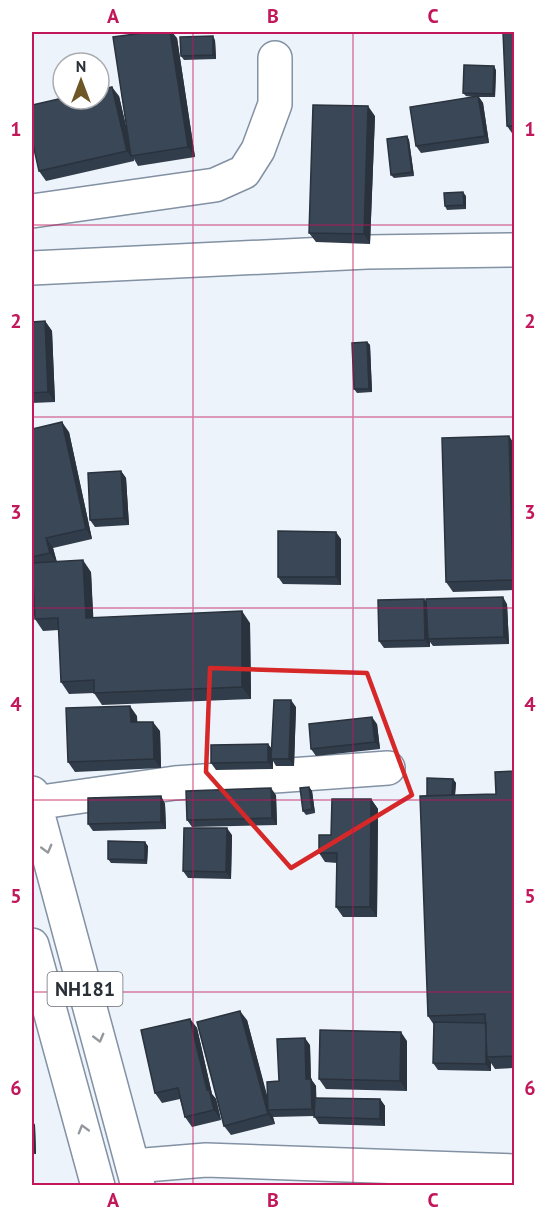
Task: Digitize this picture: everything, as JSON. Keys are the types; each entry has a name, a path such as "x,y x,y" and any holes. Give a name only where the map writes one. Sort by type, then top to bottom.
{"main road":[{"path":"32,211 216,185 244,172 258,150 274,104 275,58"},
{"path":"32,268 355,253 514,250"},
{"path":"33,798 175,783 388,768"},
{"name":"NH181","path":"33,798 136,1176"},
{"name":"NH181","path":"32,945 97,1181"},
{"path":"97,1181 136,1176 207,1160 514,1171"}],"highlighted area":[{"path":"210,668 367,673 412,795 291,868 206,772"}],"building":[{"path":"170,32 188,147 131,156 113,37"},
{"path":"503,32 514,32 514,126 507,126"},
{"path":"213,36 213,55 181,56 180,37"},
{"path":"464,65 494,66 493,94 463,93"},
{"path":"111,87 127,151 39,171 32,140 32,105 51,101 51,111 111,111"},
{"path":"478,96 485,136 416,146 410,107"},
{"path":"313,105 368,106 364,234 309,233"},
{"path":"407,136 412,172 391,175 387,139"},
{"path":"514,178 514,228 513,228"},
{"path":"463,192 464,205 445,206 444,193"},
{"path":"45,321 48,392 32,393 32,322"},
{"path":"367,342 369,389 354,389 352,343"},
{"path":"62,422 86,529 46,538 50,553 32,557 32,429"},
{"path":"509,436 513,580 446,582 442,438"},
{"path":"121,471 124,518 90,520 88,473"},
{"path":"278,531 336,532 336,577 278,577"},
{"path":"83,560 86,618 242,611 242,687 94,693 94,680 61,682 58,618 35,619 32,563"},
{"path":"503,597 504,637 428,639 426,599"},
{"path":"424,599 425,640 379,641 378,600"},
{"path":"274,700 291,700 289,759 271,759"},
{"path":"130,706 131,722 153,722 154,759 68,762 66,708"},
{"path":"372,717 375,742 311,749 309,724"},
{"path":"268,744 268,762 211,763 211,745"},
{"path":"513,763 514,1056 487,1057 485,1014 428,1016 420,796 496,794 495,772 513,771"},
{"path":"427,778 453,779 452,795 427,796"},
{"path":"309,787 312,809 303,811 300,788"},
{"path":"271,788 272,818 187,820 186,791"},
{"path":"161,796 161,822 88,824 88,798"},
{"path":"332,799 371,799 370,907 336,907 337,853 319,853 319,835 331,835"},
{"path":"184,828 227,828 226,872 183,871"},
{"path":"108,841 145,842 145,860 108,859"},
{"path":"240,1011 268,1114 224,1126 197,1022"},
{"path":"190,1019 214,1110 185,1117 178,1088 155,1093 141,1030"},
{"path":"434,1022 486,1023 486,1064 433,1063"},
{"path":"320,1030 401,1032 400,1081 319,1079"},
{"path":"305,1038 306,1079 311,1079 312,1109 268,1110 267,1082 279,1081 277,1039"},
{"path":"315,1098 380,1099 380,1119 314,1117"}]}
